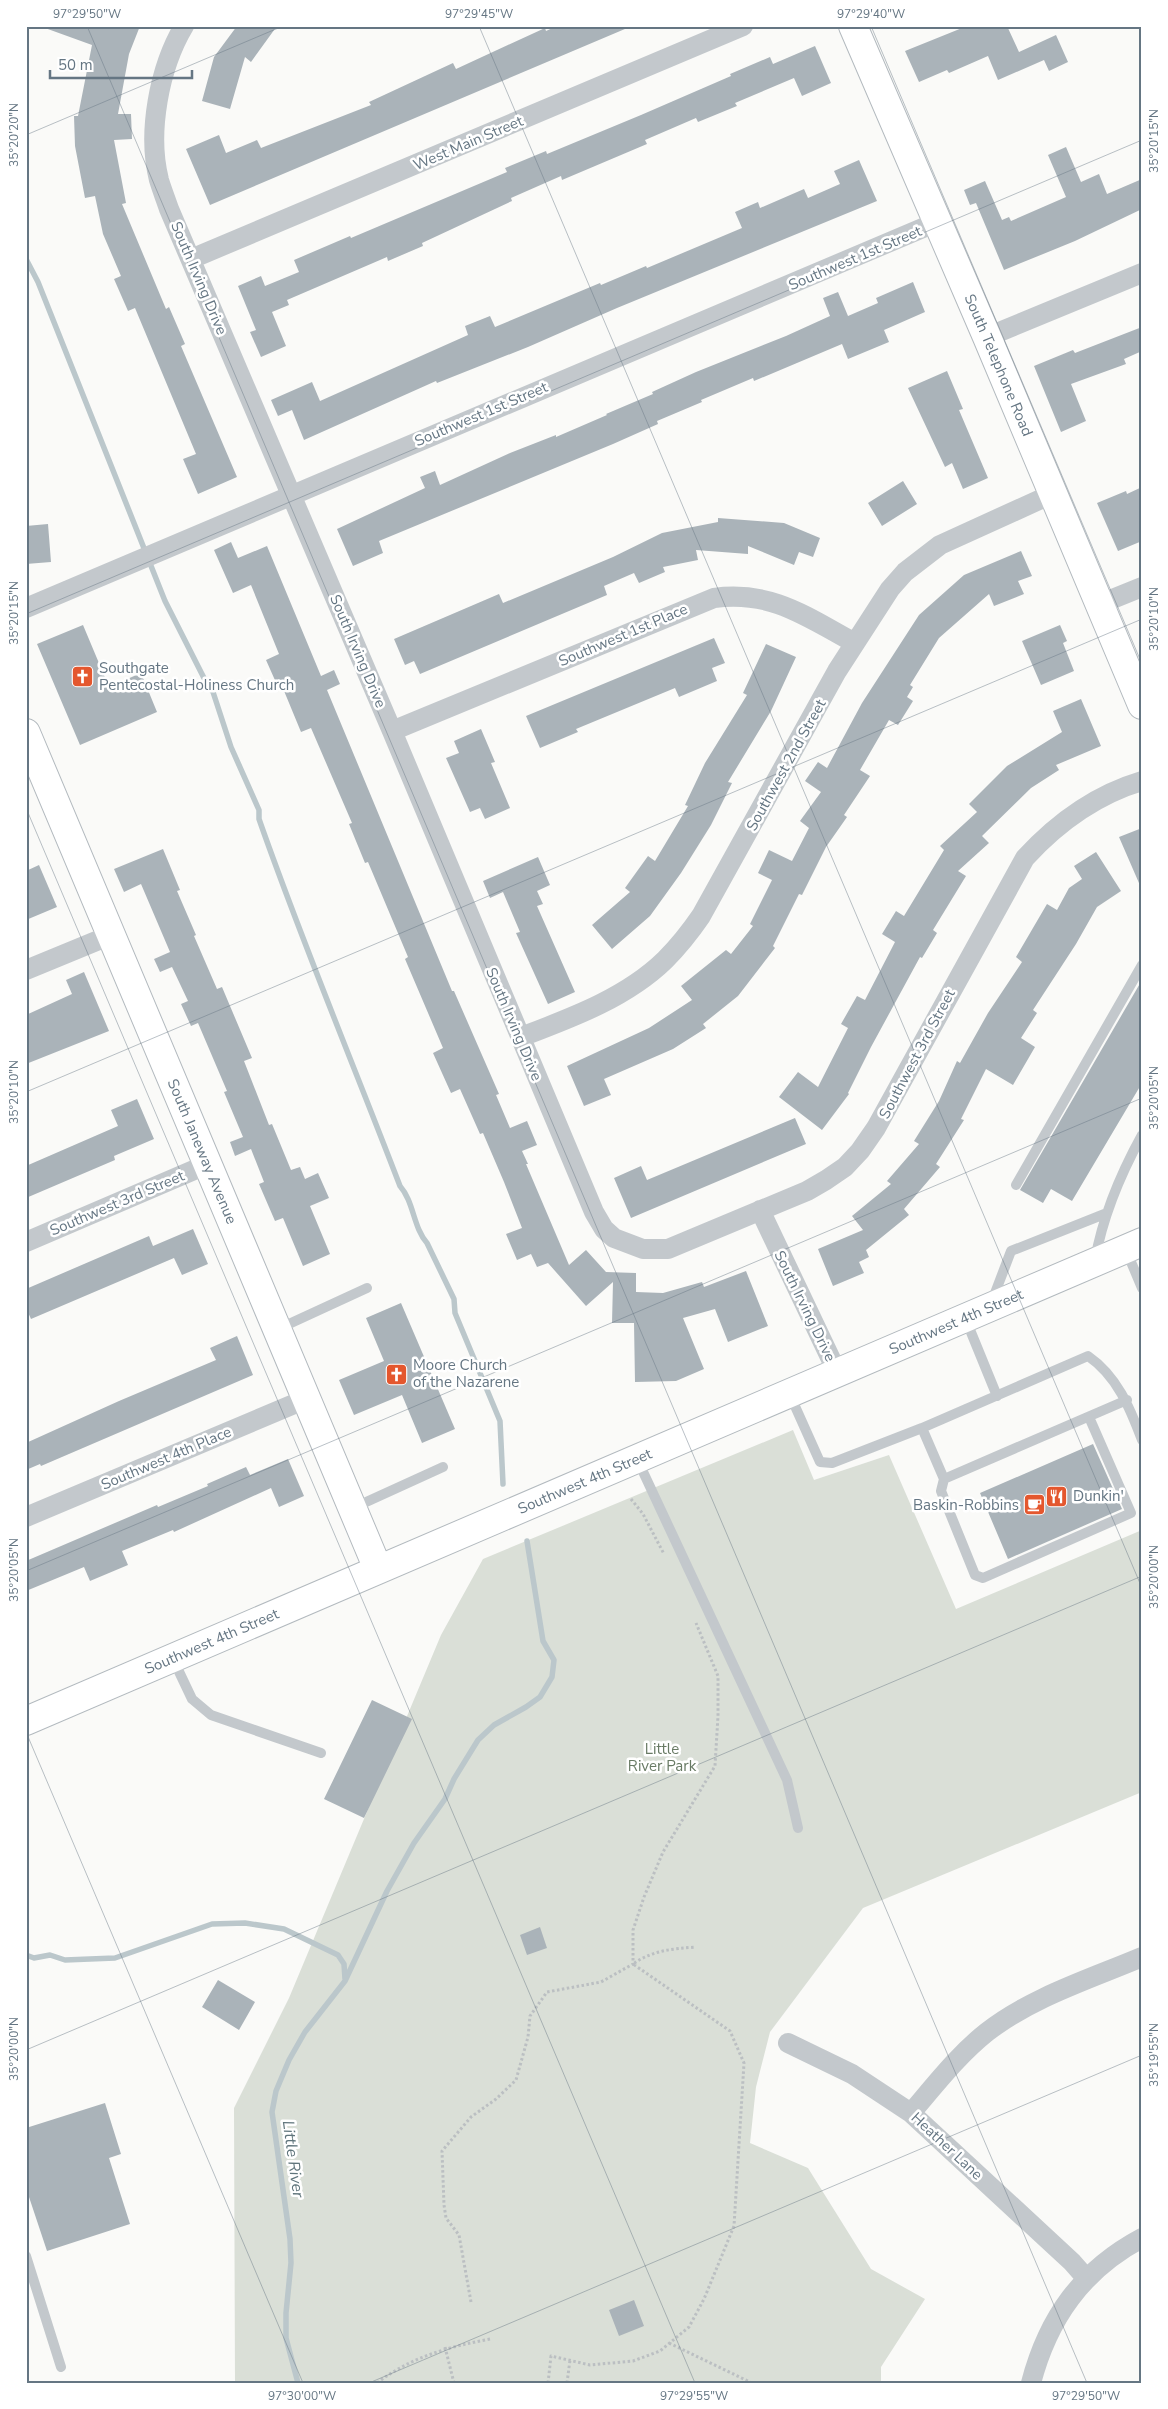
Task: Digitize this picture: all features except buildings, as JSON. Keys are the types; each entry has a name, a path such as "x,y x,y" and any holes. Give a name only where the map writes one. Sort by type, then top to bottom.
{"street":[{"name":"West Main Street","path":"191,259 743,26"},
{"name":"South Telephone Road","path":"853,26 987,337 1142,705"},
{"name":"South Irving Drive","path":"182,29 169,57 159,92 155,127 159,179 169,209 392,731 594,1212 604,1229 614,1238 633,1247"},
{"name":"Southwest 1st Street","path":"26,608 937,222"},
{"path":"987,337 1142,273"},
{"name":"Southwest 2nd Street","path":"521,1037 554,1025 615,996 649,974 679,945 702,916 837,671 890,589 921,558 940,545 1052,494"},
{"path":"1100,604 1142,587"},
{"name":"Southwest 1st Place","path":"392,731 714,598 736,594 764,598 794,609 855,643"},
{"name":"South Janeway Avenue","path":"26,733 378,1569"},
{"name":"Southwest 3rd Street","path":"633,1247 658,1250 668,1249 826,1180 845,1167 860,1151 876,1128 1025,858 1043,838 1075,812 1108,794 1142,781"},
{"path":"26,970 112,935"},
{"name":"Southwest 3rd Street","path":"26,1242 208,1164"},
{"name":"South Irving Drive","path":"760,1210 838,1374"},
{"name":"Southwest 4th Street","path":"26,1721 1134,1246"},
{"name":"Southwest 4th Place","path":"26,1517 306,1399"},
{"path":"911,2113 964,2053 1010,2016 1034,2003 1142,1957"},
{"name":"Heather Lane","path":"788,2043 852,2074 911,2113 1072,2262 1086,2278"},
{"path":"1032,2383 1037,2363 1052,2327 1073,2294 1086,2278 1142,2238"}],"lane":[{"path":"1016,1185 1142,965"},
{"path":"1094,1263 1106,1213 1124,1168 1142,1135"},
{"path":"998,1396 977,1314 1011,1251 1106,1213"},
{"path":"1134,1246 1142,1288"},
{"path":"277,1330 367,1288"},
{"path":"790,1394 820,1462 832,1463 922,1428 1088,1356 1101,1365 1127,1400 1142,1440"},
{"path":"944,1479 1127,1400"},
{"path":"1088,1416 1131,1513"},
{"path":"922,1428 944,1479 940,1491 975,1576 983,1578 1131,1513 1142,1510"},
{"path":"637,1458 787,1780 798,1828"},
{"path":"352,1508 443,1467"},
{"path":"172,1658 192,1699 211,1715 321,1753"},
{"path":"26,2256 31,2290 61,2367"}],"path":[{"path":"631,1500 643,1514 664,1555"},
{"path":"633,1964 633,1930 644,1897 663,1852 715,1766 718,1676 692,1614"},
{"path":"471,2302 460,2235 446,2218 442,2195 444,2177 442,2151 470,2117 516,2080 528,2037 530,2016 547,1992 601,1982 645,1956 664,1949 696,1947"},
{"path":"548,2383 551,2356 590,2365 633,2361 660,2351 688,2327 704,2299 734,2226 744,2063 730,2032 633,1964"},
{"path":"377,2383 400,2366 445,2347 490,2339"},
{"path":"669,2343 752,2383"},
{"path":"445,2347 454,2383"},
{"path":"567,2383 570,2360"}],"green space":[{"name":"Little River Park","path":"793,1430 814,1480 889,1455 956,1609 1142,1530 1142,1792 863,1908 770,2032 756,2087 750,2143 808,2168 871,2269 925,2299 881,2367 881,2383 235,2383 234,2108 289,1998 441,1635 483,1559"}],"waterway":[{"path":"26,259 38,282 165,601 208,686 213,692 231,747 259,810 259,819 293,911 400,1186 405,1192 422,1237 427,1243 454,1299 455,1313 500,1421 503,1484"},
{"path":"298,2383 286,2338 286,2313 291,2263 290,2239 272,2112 276,2091 289,2060 305,2032 345,1981 387,1891 414,1843 445,1799 454,1779 478,1740 494,1725 540,1697 552,1677 554,1660 543,1641 527,1541"},
{"name":"Little River","path":"26,1955 34,1958 50,1955 65,1960 115,1958 212,1924 245,1923 284,1929 338,1955 344,1964 345,1979"}],"place":[{"name":"Southgate Pentecostal-Holiness Church","path":"83,677"},
{"name":"Moore Church of the Nazarene","path":"397,1374"},
{"name":"Dunkin'","path":"1057,1496"},
{"name":"Baskin-Robbins","path":"1035,1505"}]}
